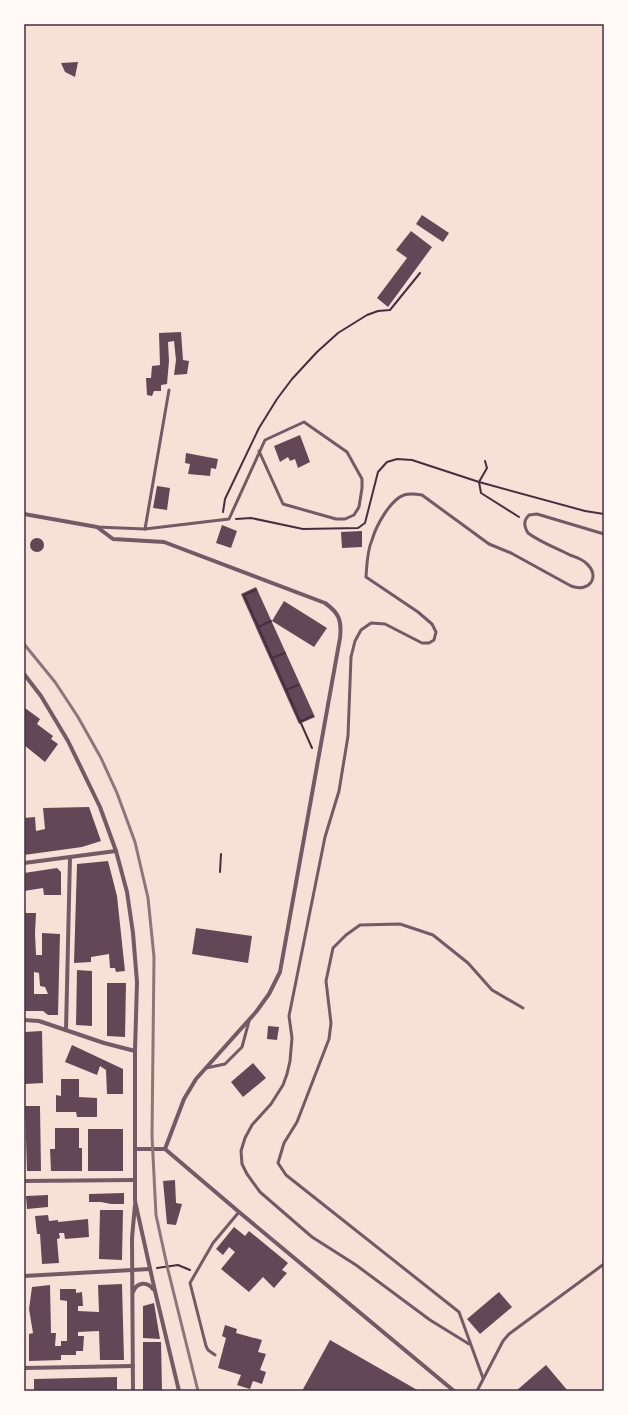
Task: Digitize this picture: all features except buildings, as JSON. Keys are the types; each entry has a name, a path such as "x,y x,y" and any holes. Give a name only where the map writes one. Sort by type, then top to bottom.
{"street":[{"path":"24,514 97,527 113,539 164,542 325,603 333,609 338,616 341,626 280,972 269,994 249,1021 196,1079 184,1099 166,1149"},
{"path":"24,682 26,675"},
{"path":"26,675 41,696 68,741 100,807 116,851 127,892 133,933 136,982 135,1201 132,1238 133,1391"},
{"path":"24,863 116,851"},
{"path":"66,1030 70,857"},
{"path":"24,1020 39,1021 104,1043 135,1051"},
{"path":"135,1149 166,1149 239,1212 454,1391"},
{"path":"24,1181 135,1180"},
{"path":"135,1201 179,1391"},
{"path":"24,1276 150,1269"},
{"path":"132,1295 138,1284 145,1283 150,1285 155,1291"},
{"path":"24,1368 133,1366"}],"lane":[{"path":"146,529 169,390"},
{"path":"97,527 146,529 229,519 259,451 265,440 304,422 347,452 362,479 359,507 354,515 345,519 336,519 283,504 259,451"},
{"path":"469,1344 430,1320 356,1265 312,1237 260,1192 247,1174 242,1164 241,1151 245,1138 252,1125 271,1104 283,1085 290,1061 292,1038 289,1016 325,837 339,791 348,736 351,657 354,641 361,630 372,623 384,624 422,643 429,643 434,640 436,632 432,624 418,612 366,577 368,556 372,540 380,523 392,503 404,495 422,495 489,544 512,553 575,587 586,587 592,580 592,571 586,563 532,536 525,529 525,521 529,515 537,514 604,534"},
{"path":"483,1378 469,1344 459,1312 286,1175 278,1162 284,1143 297,1122 329,1039 331,1023 326,981 333,948 346,935 360,925 400,924 433,935 468,963 492,990 523,1008"},
{"path":"206,1068 225,1064 242,1047 249,1021"},
{"path":"215,1355 208,1350 206,1346 190,1283 214,1243 239,1212"},
{"path":"477,1391 503,1341 509,1334 604,1264"}],"path":[{"path":"222,520 225,499 260,428 277,399 292,379 317,352 338,333 367,315 378,311 390,310 420,273"},
{"path":"485,461 487,468 479,482 481,493 525,521"},
{"path":"256,590 244,595 313,750"},
{"path":"258,627 271,622"},
{"path":"272,658 284,653"},
{"path":"286,690 298,685"},
{"path":"300,722 312,716"},
{"path":"220,872 221,854"},
{"path":"150,1269 178,1265 192,1271"}],"railway":[{"path":"24,644 55,682 78,717 101,758 117,793 135,842 148,898 154,957 152,1136 156,1215 198,1391"}]}
